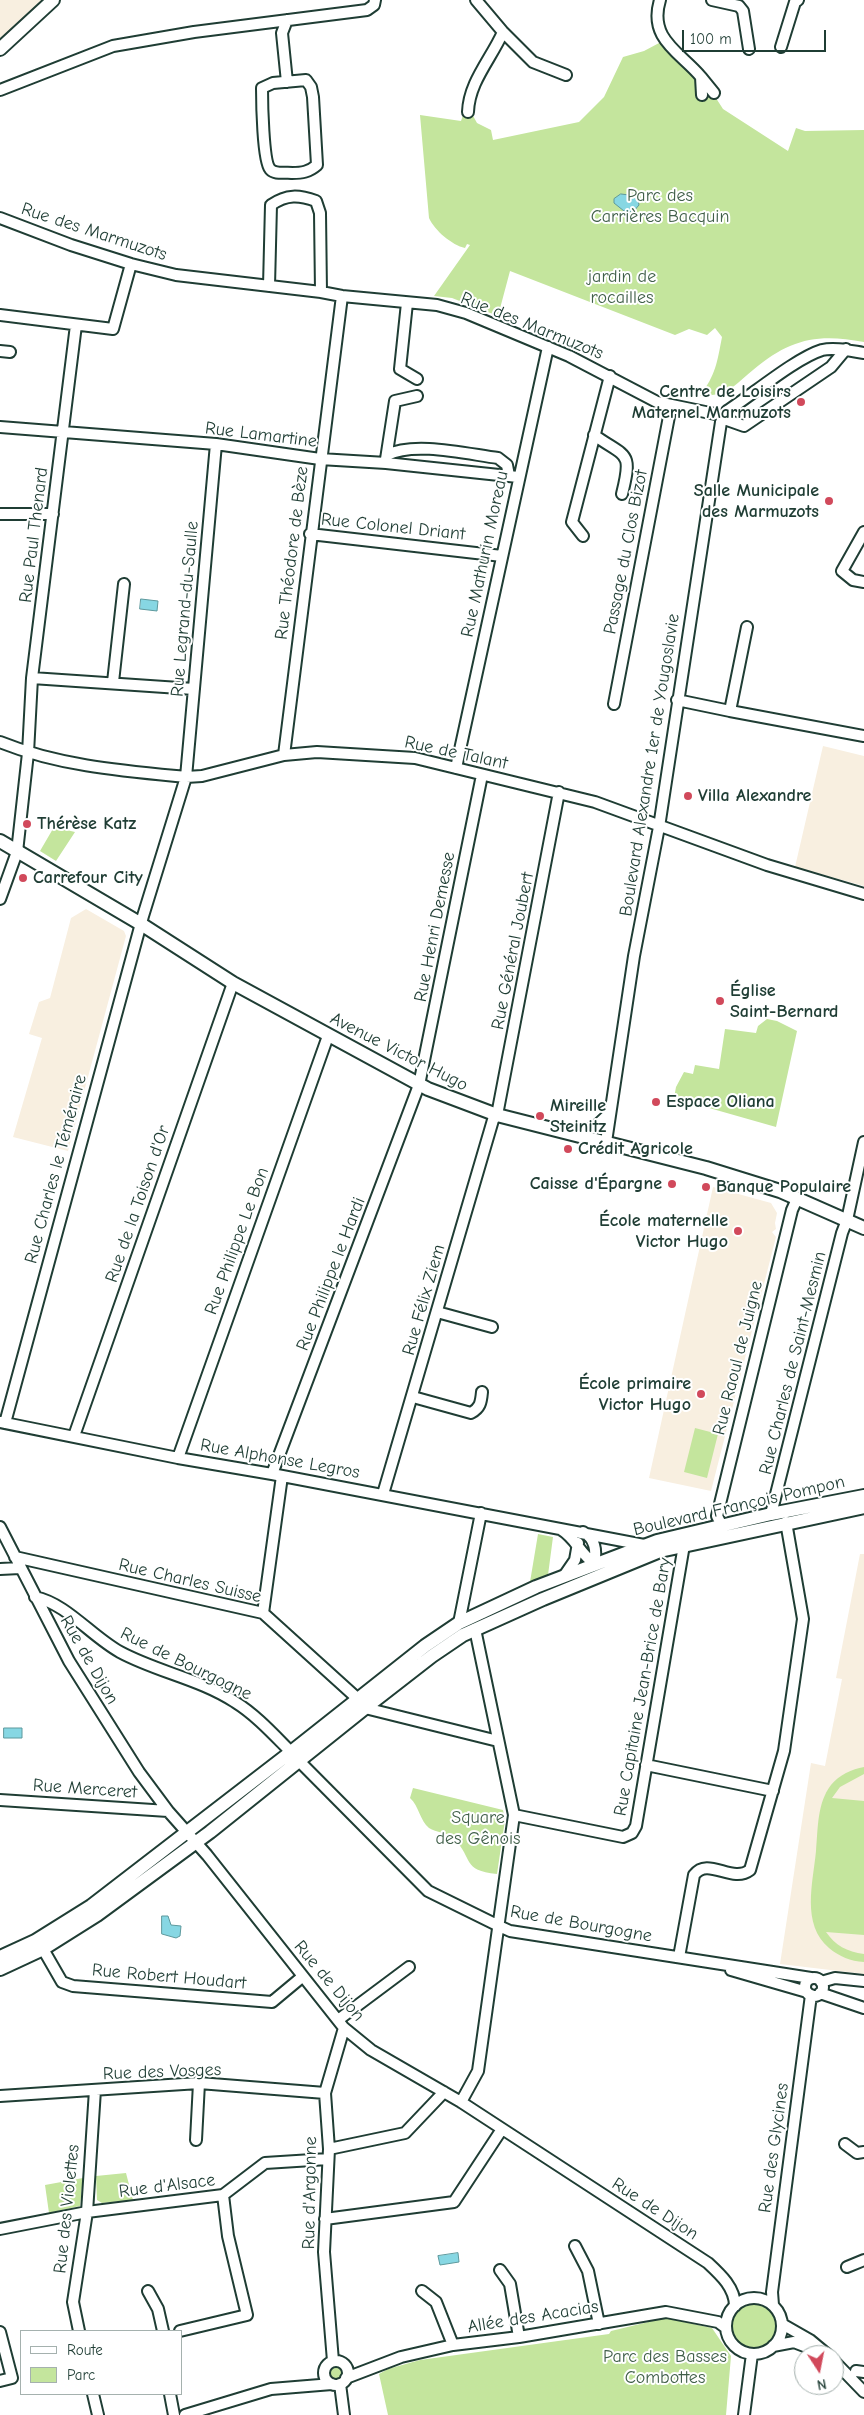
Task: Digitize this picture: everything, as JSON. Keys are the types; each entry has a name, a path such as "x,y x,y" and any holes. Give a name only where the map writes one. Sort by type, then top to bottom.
{"main road":[{"path":"0,49 53,0"},
{"name":"Avenue Victor Hugo","path":"0,841 141,924 233,982 419,1085 465,1105 497,1116 706,1168 780,1190 864,1228"},
{"name":"Boulevard François Pompon","path":"295,1756 362,1703 425,1646 459,1623 505,1601 594,1563 644,1545 771,1514 864,1496"},
{"name":"Boulevard François Pompon","path":"362,1703 475,1629 622,1566 684,1544 864,1507"},
{"path":"511,1613 540,1594 579,1578 594,1563 622,1566"},
{"path":"0,1957 34,1941 91,1906 187,1833 295,1756"},
{"path":"0,1969 43,1949 97,1915 196,1843 295,1756"}],"street":[{"path":"0,90 113,46 367,10 374,5 375,0"},
{"path":"476,0 532,62 566,75"},
{"path":"660,0 656,15 660,33 714,93"},
{"path":"712,0 739,6 743,11 749,49"},
{"path":"781,47 794,2 798,0"},
{"path":"287,20 282,33 287,82"},
{"path":"468,112 468,98 472,87 503,32"},
{"path":"701,77 702,95"},
{"path":"306,80 311,87 317,165 311,170 297,173 275,173 269,168 266,156 262,88 273,83 287,82 306,80"},
{"path":"269,286 271,205 279,199 299,195 316,201 320,213 321,292"},
{"name":"Rue des Marmuzots","path":"0,218 131,264 181,275 342,296 437,305 466,314 548,347 610,376 657,402 723,417 744,426 831,367 846,349"},
{"path":"0,315 113,329 131,264"},
{"name":"Rue Théodore de Bèze","path":"284,755 310,534 342,296"},
{"path":"407,303 400,369 418,379"},
{"name":"Rue Paul Thenard","path":"0,899 17,852 28,754 32,678 76,325"},
{"name":"Rue Mathurin Moreau","path":"456,768 502,556 513,476 548,347"},
{"path":"723,417 806,357 823,350 846,349 864,353"},
{"name":"Rue des Marmuzots","path":"584,536 572,522 610,376"},
{"path":"386,459 396,401 417,396"},
{"name":"Passage du Clos Bizot","path":"614,704 671,406"},
{"name":"Boulevard Alexandre 1er de Yougoslavie","path":"606,1142 634,956 659,827 677,700 723,417"},
{"name":"Rue Lamartine","path":"0,427 216,444 320,459 386,459 513,476"},
{"path":"594,435 618,448 626,458 629,467 622,494"},
{"name":"Rue Legrand-du-Saulle","path":"141,924 186,778 216,444"},
{"path":"386,459 396,451 417,449 498,458 506,465 513,476"},
{"path":"0,514 53,514"},
{"path":"864,532 842,572 847,577 864,582"},
{"name":"Rue Colonel Driant","path":"310,534 502,556"},
{"path":"113,682 124,584"},
{"path":"730,711 746,627"},
{"path":"32,678 194,689"},
{"path":"677,700 864,736"},
{"name":"Rue de Talant","path":"0,742 28,754 110,769 186,778 202,776 284,755 317,752 415,758 559,792 611,807 659,827 767,865 864,894"},
{"name":"Rue Henri Demesse","path":"419,1085 482,775"},
{"name":"Rue Général Joubert","path":"497,1116 559,792"},
{"name":"Rue Charles le Téméraire","path":"2,1423 141,924"},
{"name":"Rue de la Toison d'Or","path":"74,1436 233,982"},
{"name":"Rue Philippe Le Bon","path":"178,1458 328,1036"},
{"name":"Rue Philippe le Hardi","path":"263,1613 277,1475 419,1085"},
{"path":"575,1134 603,1121 610,1112"},
{"name":"Rue Félix Ziem","path":"383,1494 413,1398 493,1120 497,1116"},
{"path":"847,1220 864,1142"},
{"name":"Rue Raoul de Juigne","path":"722,1526 716,1516 792,1210 797,1199"},
{"name":"Rue Charles de Saint-Mesmin","path":"771,1514 847,1220"},
{"path":"438,1312 492,1327"},
{"path":"413,1398 471,1413 481,1404 482,1392"},
{"name":"Rue Alphonse Legros","path":"2,1423 178,1458 582,1531 644,1545"},
{"path":"459,1623 481,1513"},
{"path":"679,1957 694,1875 700,1869 706,1867 737,1875 750,1870 784,1751 803,1619 786,1522"},
{"name":"Rue de Dijon","path":"0,1527 34,1597 69,1661 117,1738 168,1811 262,1923 302,1977 341,2024 371,2050 461,2102 708,2263 720,2273 735,2295 735,2306"},
{"name":"Rue Alphonse Legros","path":"555,1527 573,1537 585,1555 594,1563"},
{"path":"582,1531 587,1534 596,1550 594,1563"},
{"path":"564,1576 575,1560 578,1543"},
{"name":"Rue Capitaine Jean-Brice de Bary","path":"514,1815 623,1837 632,1833 636,1826 684,1544"},
{"name":"Rue Charles Suisse","path":"15,1557 263,1613 362,1703 498,1741"},
{"path":"0,1569 20,1568"},
{"name":"Rue de Bourgogne","path":"34,1597 54,1604 99,1639 120,1652 234,1701 255,1717 295,1756 428,1891 499,1926 510,1931 816,1978 821,1982"},
{"path":"461,2102 478,2071 514,1815 475,1629"},
{"path":"646,1765 773,1791"},
{"name":"Rue Merceret","path":"0,1800 168,1811"},
{"name":"Rue Robert Houdart","path":"43,1949 62,1982 73,1986 272,2002 302,1977"},
{"name":"Rue de Bourgogne","path":"709,1962 864,2008"},
{"path":"341,2024 409,1967"},
{"path":"811,1978 805,1984 813,1993 823,1987 821,1982 835,1978 864,1981"},
{"name":"Rue des Glycines","path":"773,2305 772,2292 813,1993"},
{"name":"Rue d'Argonne","path":"332,2361 324,2252 328,2154 325,2093 341,2024"},
{"path":"196,2140 199,2083"},
{"name":"Rue des Vosges","path":"0,2096 199,2083 325,2093"},
{"name":"Rue des Violettes","path":"79,2330 73,2302 86,2212 95,2090"},
{"name":"Rue d'Alsace","path":"0,2228 86,2212 227,2194 265,2163 328,2154 405,2133 444,2092"},
{"path":"325,2219 454,2202 502,2129"},
{"path":"845,2144 857,2153 864,2152"},
{"path":"182,2331 248,2315 228,2236 223,2195"},
{"path":"575,2246 588,2271 599,2324"},
{"path":"847,2267 864,2260"},
{"path":"500,2270 510,2284 519,2337"},
{"path":"148,2291 158,2309 163,2330"},
{"path":"422,2291 436,2302 453,2345"},
{"path":"773,2346 781,2332 782,2324 773,2305 767,2301 754,2298 747,2299 729,2312 726,2328 734,2346 752,2354 764,2352 773,2346 799,2342 803,2345"},
{"name":"Allée des Acacias","path":"184,2415 271,2389 339,2382 401,2358 453,2345 519,2337 666,2312 718,2322 726,2328"},
{"path":"782,2324 816,2345"},
{"path":"0,2332 12,2378 0,2381"},
{"path":"744,2415 752,2354"},
{"path":"332,2361 345,2365 347,2373 339,2382 326,2380 324,2373 326,2366 332,2361"},
{"path":"844,2372 864,2393"},
{"path":"844,2379 855,2390 864,2393"},
{"path":"339,2382 344,2415"},
{"path":"93,2395 98,2415"},
{"path":"170,2395 174,2415"}],"shaded area":[{"path":"0,0 44,0 0,41"},
{"path":"823,746 864,756 864,886 795,867"},
{"path":"86,909 124,931 126,936 68,1151 13,1137 42,1038 29,1034 39,1002 50,998 71,918"},
{"name":"École primaire Victor Hugo","path":"713,1187 771,1203 777,1213 776,1229 772,1232 776,1237 711,1491 649,1478"},
{"path":"860,1554 864,1554 864,1974 780,1964 811,1763 825,1766 842,1679 836,1678"}],"green space":[{"name":"Parc des Carrières Bacquin","path":"661,42 694,76 698,96 714,95 723,109 788,151 796,128 805,131 864,130 864,342 832,338 805,341 792,345 779,351 724,392 700,396 713,375 719,354 722,337 715,328 707,335 689,329 675,335 510,271 498,316 452,298 434,296 470,245 467,244 465,248 449,241 435,228 429,218 420,115 461,121 464,112 472,114 477,123 491,130 493,140 579,122 604,97 623,57 644,51"},
{"path":"54,827 75,832 56,861 40,851"},
{"path":"767,1019 777,1021 797,1031 776,1127 674,1098 676,1087 684,1072 693,1074 695,1065 719,1069 725,1029 756,1033 758,1026"},
{"path":"695,1428 718,1434 707,1478 684,1472"},
{"path":"538,1534 553,1537 548,1575 530,1582"},
{"path":"864,1767 864,1774 840,1787 832,1798 864,1801 864,1935 826,1932 833,1941 842,1947 852,1952 864,1954 864,1962 850,1960 841,1956 829,1948 820,1938 812,1915 811,1889 818,1825 826,1792 842,1775"},
{"name":"Square des Gênois","path":"413,1788 503,1810 505,1820 497,1874 478,1870 469,1862 460,1846 451,1837 432,1830 426,1825 416,1805 410,1798"},
{"path":"126,2173 133,2200 102,2203 97,2200 96,2176"},
{"path":"83,2178 80,2206 49,2213 45,2185"},
{"path":"759,2304 763,2305 773,2314 776,2318 776,2336 767,2346 759,2350 749,2350 741,2346 732,2336 731,2322 735,2314 745,2305"},
{"name":"Parc des Basses Combottes","path":"665,2318 712,2328 731,2356 726,2415 388,2415 379,2374 388,2369 420,2360 609,2334 611,2331"},
{"path":"332,2365 338,2365 343,2370 341,2379 332,2381 327,2376 327,2370"}],"water":[{"path":"621,194 637,196 639,205 633,212 624,211 614,203 614,199"},
{"path":"141,599 158,601 157,611 140,609"},
{"path":"4,1728 22,1728 22,1738 4,1738"},
{"path":"162,1916 168,1916 171,1925 181,1926 180,1936 176,1938 162,1934"},
{"path":"458,2253 459,2262 440,2265 438,2256"}],"place":[{"name":"Centre de Loisirs Maternel Marmuzots","path":"801,402"},
{"name":"Salle Municipale des Marmuzots","path":"829,501"},
{"name":"Villa Alexandre","path":"688,796"},
{"name":"Thérèse Katz","path":"27,824"},
{"name":"Carrefour City","path":"23,878"},
{"name":"Église Saint-Bernard","path":"720,1001"},
{"name":"Espace Oliana","path":"656,1102"},
{"name":"Mireille Steinitz","path":"540,1116"},
{"name":"Crédit Agricole","path":"568,1149"},
{"name":"Caisse d'Épargne","path":"672,1184"},
{"name":"Banque Populaire","path":"706,1187"},
{"name":"École maternelle Victor Hugo","path":"738,1231"},
{"name":"École primaire Victor Hugo","path":"701,1394"}],"park label":[{"name":"jardin de rocailles","path":"622,287"}]}
